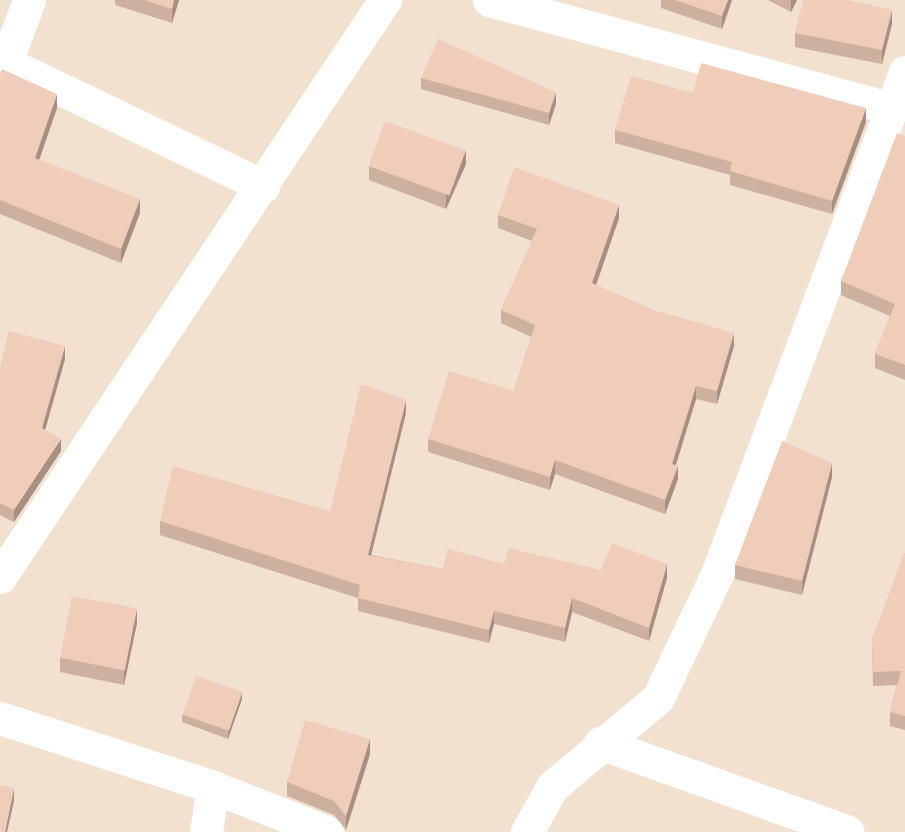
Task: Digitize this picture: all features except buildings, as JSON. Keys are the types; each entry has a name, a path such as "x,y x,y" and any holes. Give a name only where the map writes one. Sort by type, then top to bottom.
{"street":[{"path":"29,0 3,61 263,186"},
{"path":"0,577 385,0"},
{"path":"489,0 892,109"},
{"path":"527,832 552,787 600,743 658,698 717,574 905,72"},
{"path":"0,718 213,787 327,832"},
{"path":"600,743 848,832"},
{"path":"206,832 213,787"}],"shaded area":[{"path":"0,0 905,0 905,832 0,832"}]}
